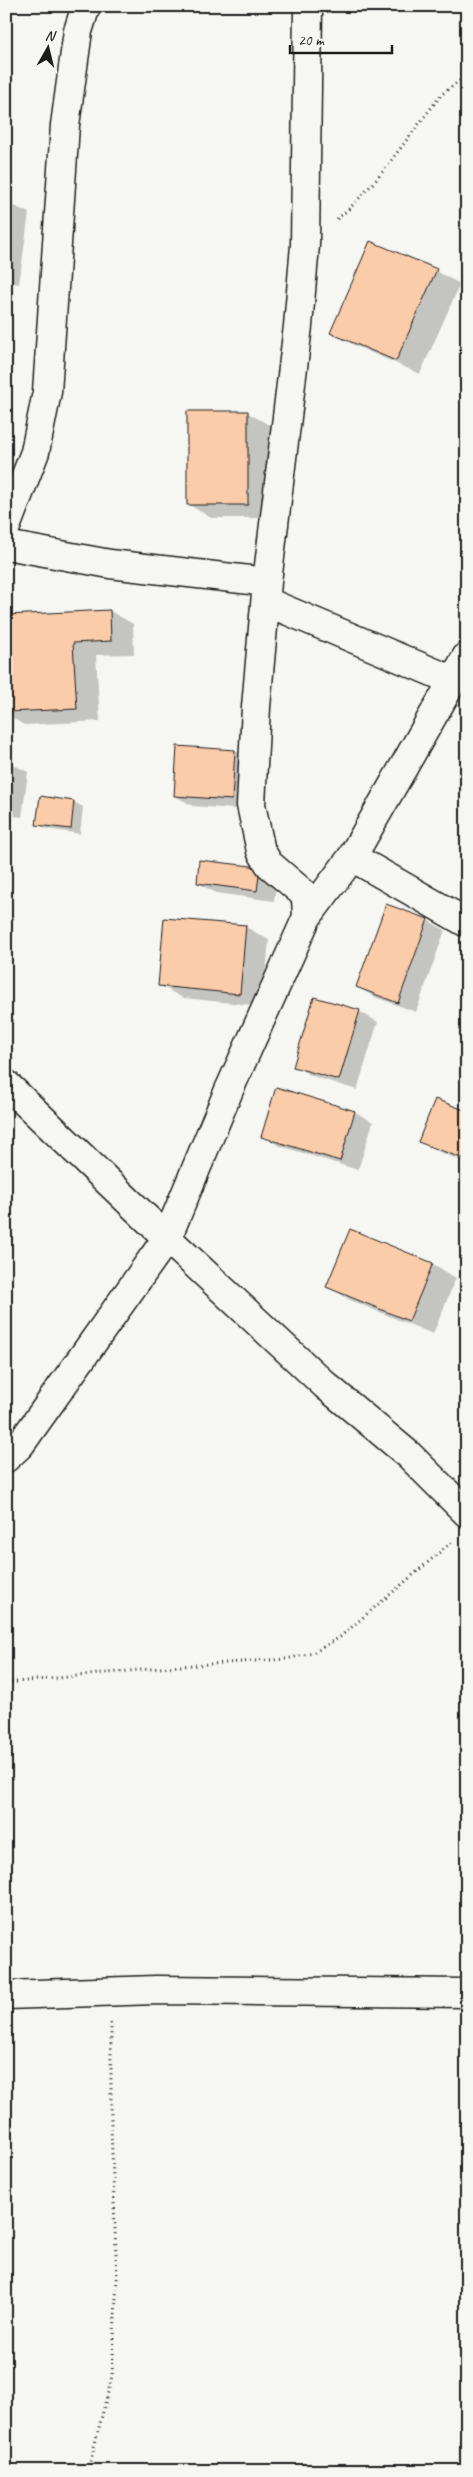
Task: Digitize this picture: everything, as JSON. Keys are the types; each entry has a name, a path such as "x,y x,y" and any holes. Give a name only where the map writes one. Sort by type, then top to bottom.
{"street":[{"path":"6,527 35,452 47,392 65,125 78,31 86,6"},
{"path":"307,917 306,898 303,893 269,864 261,851 251,805 256,707 267,592 298,326 305,245 308,6"},
{"path":"6,545 267,592 454,681"},
{"path":"6,1458 20,1445 72,1369 167,1238 229,1090 307,917 352,857 467,656"},
{"path":"352,857 467,923"},
{"path":"6,1084 326,1386 409,1455 463,1524"},
{"path":"6,1994 110,1993 156,1990 467,1993"}],"path":[{"path":"305,245 351,207 377,179 442,95 467,75"},
{"path":"6,1683 133,1670 286,1659 313,1653 340,1637 463,1524"},
{"path":"88,2471 112,2376 117,2279 111,2126 110,1993"}],"building":[{"path":"6,201 11,202 6,241"},
{"path":"370,241 437,269 396,361 330,333"},
{"path":"187,411 248,411 248,505 187,505"},
{"path":"110,610 111,641 73,643 77,709 6,712 6,615"},
{"path":"177,746 235,750 232,800 174,796"},
{"path":"6,760 11,760 6,793"},
{"path":"40,796 74,801 71,829 36,825"},
{"path":"199,860 260,867 257,891 197,883"},
{"path":"386,904 428,919 398,1003 356,987"},
{"path":"164,918 246,925 240,994 158,986"},
{"path":"314,997 360,1010 339,1080 293,1067"},
{"path":"276,1087 355,1111 340,1161 261,1137"},
{"path":"435,1099 467,1111 467,1160 418,1142"},
{"path":"350,1229 433,1263 409,1321 326,1287"}]}
